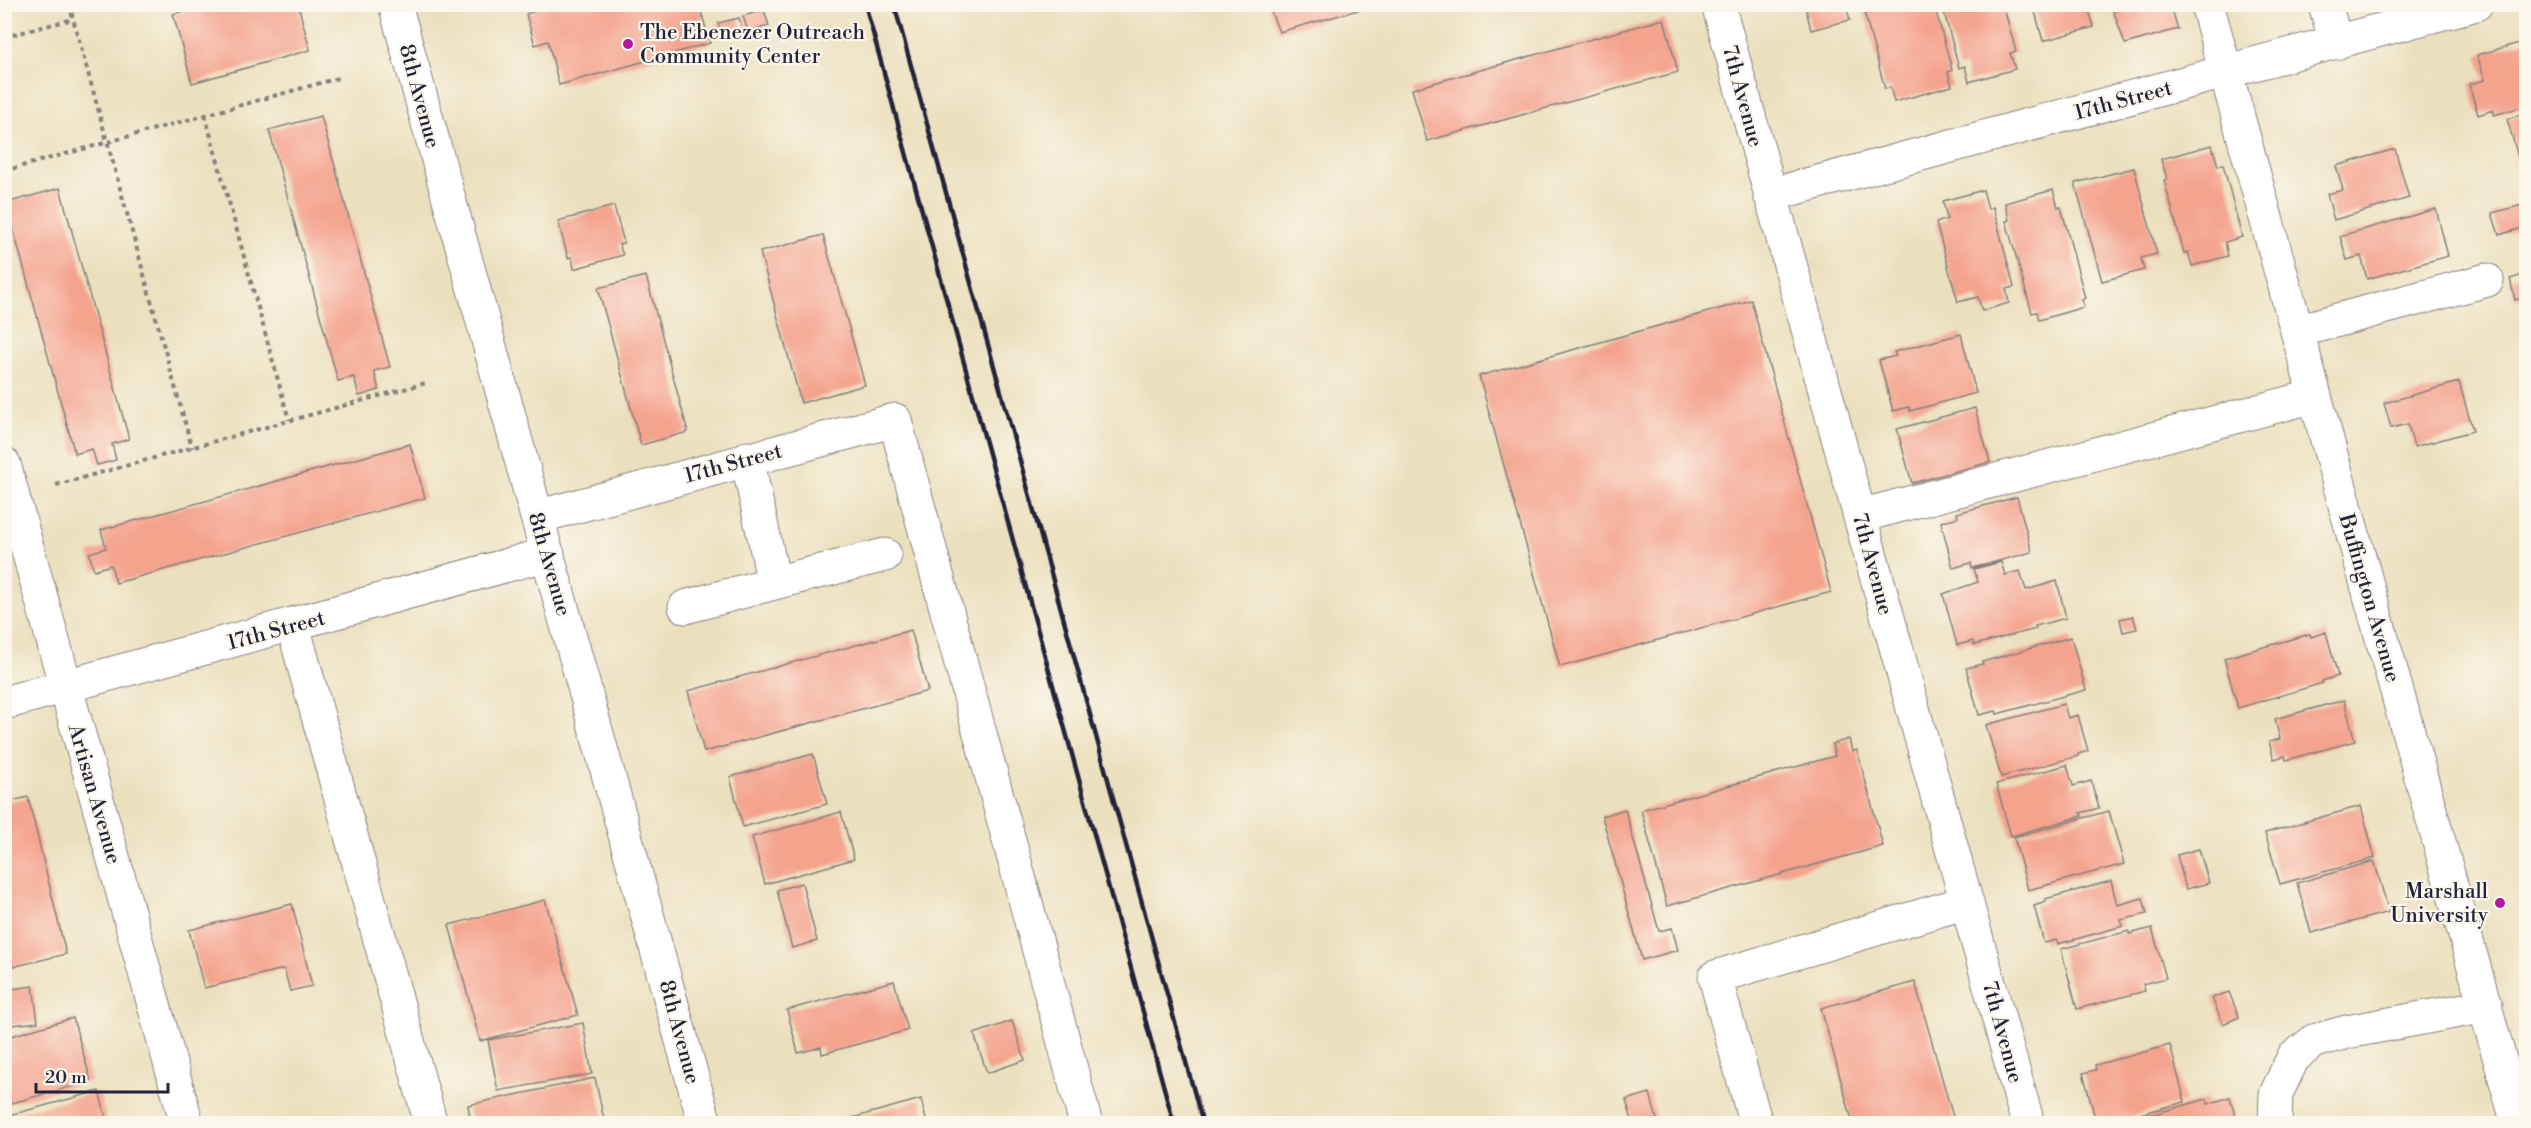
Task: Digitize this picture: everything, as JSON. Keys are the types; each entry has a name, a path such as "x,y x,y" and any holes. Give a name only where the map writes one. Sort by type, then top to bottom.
{"street":[{"name":"8th Avenue","path":"395,4 705,1124"},
{"name":"7th Avenue","path":"1718,4 2028,1124"},
{"name":"Buffington Avenue","path":"2207,4 2518,1124"},
{"path":"2325,4 2336,43"},
{"name":"17th Street","path":"1770,195 2228,82 2336,43 2476,4"},
{"path":"2297,331 2487,280"},
{"path":"1860,516 2315,396"},
{"name":"17th Street","path":"537,516 895,420 1086,1124"},
{"path":"747,458 774,584"},
{"name":"Artisan Avenue","path":"4,464 187,1124"},
{"name":"17th Street","path":"4,703 548,555"},
{"path":"685,607 885,555"},
{"path":"293,626 431,1124"},
{"path":"1756,1124 1715,976 1967,902"},
{"path":"2275,1124 2276,1094 2293,1058 2314,1041 2347,1032 2486,1006"}],"path":[{"path":"69,4 192,448"},
{"path":"4,38 73,19"},
{"path":"4,171 342,77"},
{"path":"205,115 289,420"},
{"path":"56,485 426,382"}],"building":[{"path":"208,4 298,4 310,50 192,83 173,14"},
{"name":"The Ebenezer Outreach Community Center","path":"533,4 699,4 710,43 559,85 548,41 535,45 526,14 535,11"},
{"path":"1268,4 1376,4 1376,5 1279,32"},
{"path":"1862,4 1934,4 1952,70 1948,72 1952,86 1894,102 1890,87 1885,89"},
{"path":"1960,4 2003,4 2016,52 2010,53 2015,69 1969,82 1965,66 1959,68 1944,12 1961,7"},
{"path":"2033,4 2087,4 2094,27 2043,41"},
{"path":"2111,4 2179,4 2180,8 2172,10 2178,29 2125,44"},
{"path":"1805,5 1846,5 1850,20 1811,30"},
{"path":"764,10 769,26 748,31 743,16"},
{"path":"739,18 743,32 722,37 718,23"},
{"path":"1664,19 1678,72 1427,141 1412,89"},
{"path":"2526,41 2526,106 2494,115 2493,110 2478,115 2469,84 2485,80 2477,55"},
{"path":"2526,113 2526,166 2521,167 2507,119"},
{"path":"321,116 390,367 374,371 379,390 359,396 354,377 338,381 269,130"},
{"path":"2212,145 2218,166 2223,164 2242,237 2225,242 2228,256 2192,266 2188,252 2184,253 2164,180 2167,179 2161,159"},
{"path":"2395,149 2409,198 2334,220 2327,194 2343,190 2336,166"},
{"path":"2134,168 2157,254 2141,258 2144,270 2102,281 2075,183"},
{"path":"60,188 129,439 112,444 116,460 97,465 92,449 75,454 6,203"},
{"path":"1983,190 1988,209 1993,207 2014,287 2006,289 2009,303 1982,311 1978,297 1958,302 1936,223 1947,219 1943,201"},
{"path":"2053,190 2058,207 2061,207 2085,298 2082,300 2084,307 2039,320 2037,312 2032,313 2006,221 2009,220 2005,203"},
{"path":"2526,204 2526,227 2499,235 2492,213"},
{"path":"614,206 624,243 619,244 623,255 574,269 572,257 568,258 558,221"},
{"path":"2436,209 2448,256 2367,279 2361,256 2347,260 2340,236"},
{"path":"823,235 865,385 801,403 760,252"},
{"path":"2526,274 2526,297 2515,300 2510,279"},
{"path":"646,276 688,432 641,445 598,288"},
{"path":"1751,300 1831,592 1560,667 1479,376"},
{"path":"1961,334 1976,393 1910,411 1909,407 1893,411 1879,360 1896,356 1894,352"},
{"path":"2459,382 2473,431 2414,447 2408,424 2391,428 2384,403"},
{"path":"1975,408 1990,462 1912,483 1897,429"},
{"path":"410,444 425,498 116,583 111,565 94,570 89,553 106,548 101,530"},
{"path":"2017,497 2032,552 1972,568 1971,563 1953,568 1941,522 1958,517 1957,513"},
{"path":"2001,562 2005,575 2020,571 2026,590 2057,581 2066,618 2035,626 2036,629 1974,645 1973,641 1957,645 1943,594 1978,582 1974,569"},
{"path":"2133,616 2137,629 2123,632 2120,619"},
{"path":"911,630 928,691 704,752 688,691"},
{"path":"2326,632 2338,676 2322,681 2323,683 2238,708 2224,658 2310,634 2311,637"},
{"path":"2071,637 2086,690 1997,714 1996,711 1979,715 1966,668"},
{"path":"2344,700 2355,741 2286,760 2285,756 2274,759 2269,742 2280,739 2275,719"},
{"path":"2064,704 2068,718 2078,715 2088,751 2078,756 2001,777 1986,725"},
{"path":"1849,739 1852,751 1857,750 1883,846 1667,906 1641,810 1835,756 1832,744"},
{"path":"813,754 827,804 743,827 730,777"},
{"path":"2067,765 2073,786 2091,781 2099,808 2080,813 2082,816 2011,836 1996,784"},
{"path":"28,797 66,954 4,969 4,803"},
{"path":"2361,806 2375,858 2280,884 2265,833"},
{"path":"1625,809 1659,931 1672,928 1678,950 1642,960 1602,816"},
{"path":"2109,811 2124,864 2028,890 2014,837"},
{"path":"841,812 854,859 765,884 752,837"},
{"path":"2199,849 2209,883 2186,889 2177,855"},
{"path":"2374,861 2389,912 2311,933 2297,883"},
{"path":"2111,881 2117,905 2143,898 2147,914 2121,920 2123,926 2058,944 2057,940 2044,943 2034,906 2046,902 2045,899"},
{"path":"802,883 817,941 792,948 777,890"},
{"path":"545,900 578,1015 480,1041 449,925"},
{"path":"292,904 312,986 290,991 284,969 204,988 189,930"},
{"path":"2152,928 2166,978 2143,984 2145,991 2077,1009 2061,949 2129,931 2129,934"},
{"path":"894,981 908,1030 822,1054 821,1047 798,1053 787,1010"},
{"path":"1915,982 1955,1124 1853,1124 1821,1008"},
{"path":"33,986 38,1022 4,1026 4,990"},
{"path":"2229,992 2239,1017 2223,1024 2212,998"},
{"path":"73,1018 91,1081 5,1105 4,1038"},
{"path":"1012,1021 1025,1060 987,1073 974,1034"},
{"path":"583,1023 592,1074 498,1091 488,1040"},
{"path":"2170,1045 2185,1102 2110,1122 2108,1118 2096,1121 2083,1073 2096,1070 2095,1065"},
{"path":"595,1078 605,1124 471,1124 468,1105"},
{"path":"99,1091 107,1121 97,1124 12,1124 10,1115"},
{"path":"1650,1093 1658,1124 1633,1124 1626,1100"},
{"path":"2230,1097 2237,1124 2140,1124 2139,1118 2207,1099 2208,1104"},
{"path":"921,1099 927,1124 834,1124 834,1123"}],"railway":[{"path":"865,4 1174,1124"},
{"path":"894,4 1203,1124"}],"place":[{"name":"The Ebenezer Outreach Community Center","path":"628,44"},
{"name":"Marshall University","path":"2500,903"}]}
